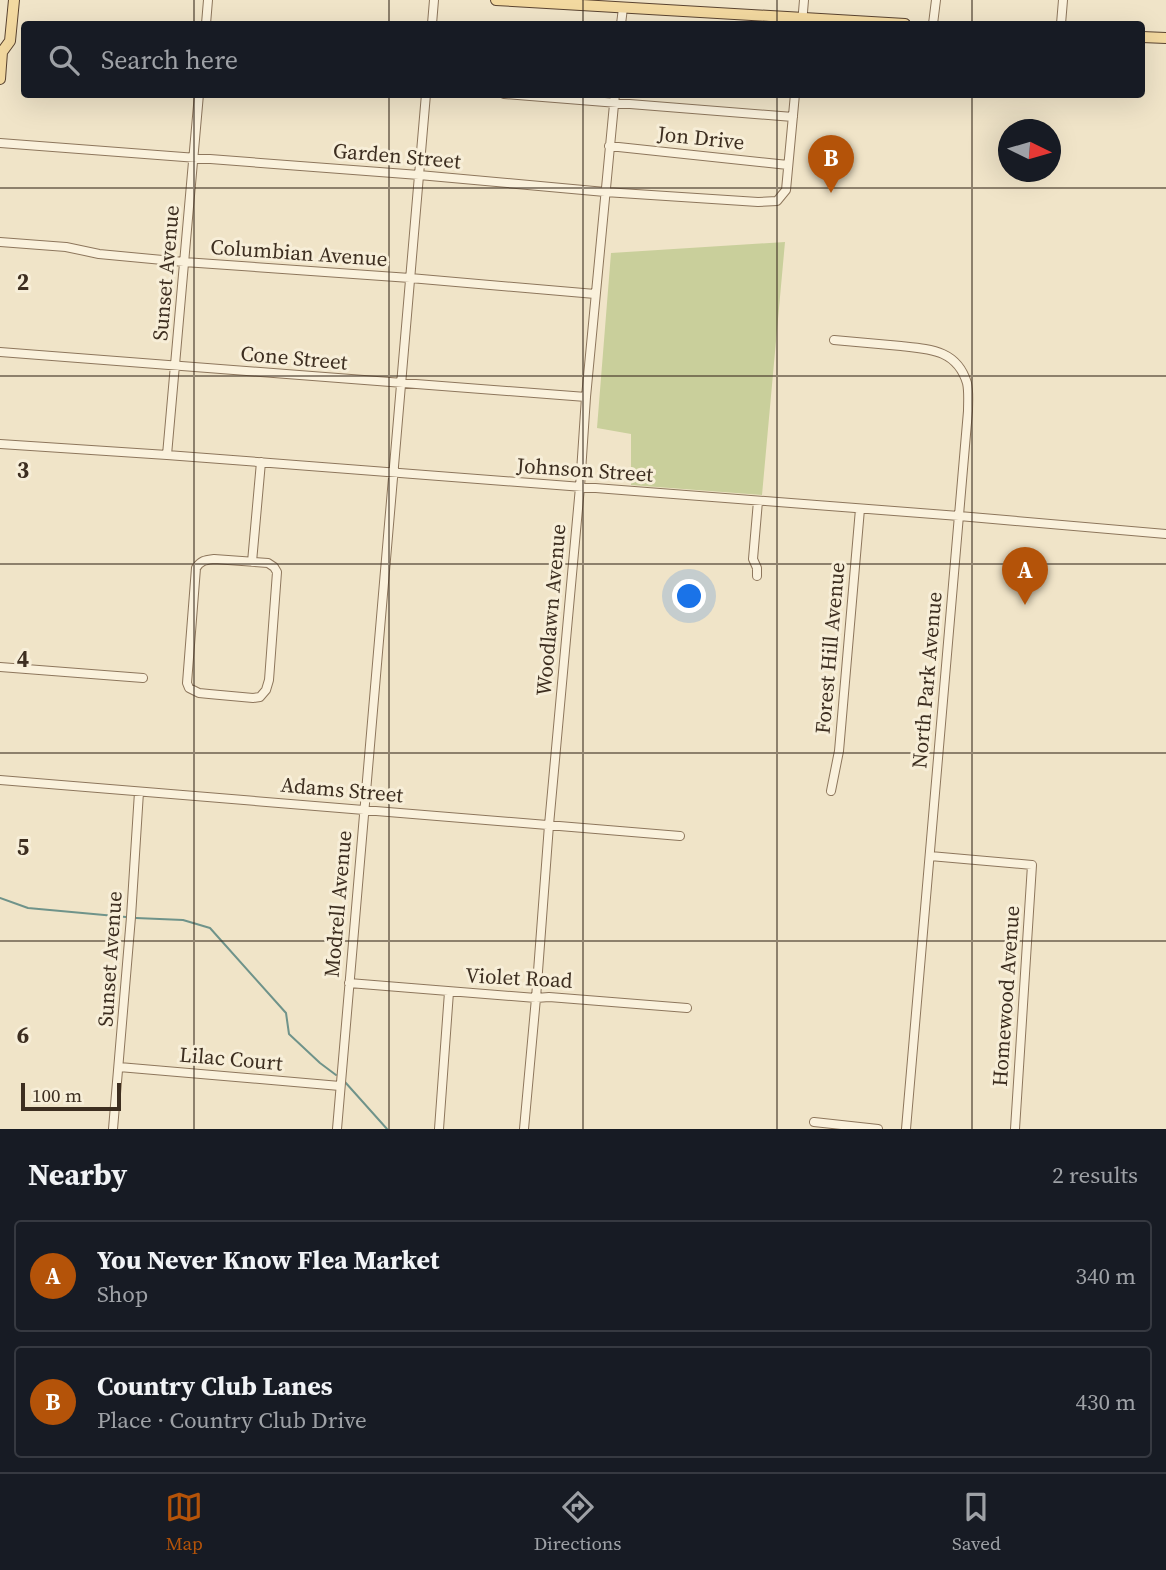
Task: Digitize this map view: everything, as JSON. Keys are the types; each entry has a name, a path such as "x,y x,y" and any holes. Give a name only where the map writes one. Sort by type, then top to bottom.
{"main road":[{"path":"0,79 1,50 10,41 14,0"},
{"path":"496,0 802,21"},
{"path":"1145,37 1166,38"}],"street":[{"path":"206,21 208,0"},
{"path":"432,21 434,0"},
{"path":"802,21 804,0"},
{"path":"933,21 936,0"},
{"path":"1061,21 1063,0"},
{"path":"621,21 623,8"},
{"name":"Sunset Avenue","path":"167,454 199,98"},
{"name":"Modrell Avenue","path":"337,1129 426,98"},
{"path":"593,98 793,117"},
{"path":"788,165 795,98"},
{"name":"Woodlawn Avenue","path":"524,1129 548,825 615,99"},
{"name":"Garden Street","path":"0,143 758,202 777,201 786,190 788,165"},
{"name":"Jon Drive","path":"610,146 788,165"},
{"name":"Columbian Avenue","path":"0,243 65,247 99,254 184,262 596,294"},
{"name":"North Park Avenue","path":"834,340 942,352 951,357 961,369 968,385 968,411 906,1129"},
{"name":"Cone Street","path":"0,352 586,397"},
{"name":"Johnson Street","path":"0,444 167,454 1166,534"},
{"path":"252,562 261,462"},
{"path":"757,576 753,559 758,501"},
{"name":"Forest Hill Avenue","path":"831,791 839,751 860,509"},
{"path":"205,560 252,562 274,566 277,572 267,690 260,697 253,698 200,693 189,688 187,679 197,568 205,560"},
{"path":"0,667 143,678"},
{"name":"Adams Street","path":"0,780 680,836"},
{"name":"Sunset Avenue","path":"113,1129 139,792"},
{"name":"Homewood Avenue","path":"930,856 1032,865 1015,1129"},
{"name":"Violet Road","path":"349,983 687,1008"},
{"path":"439,1129 449,992"},
{"name":"Lilac Court","path":"119,1067 340,1086"},
{"path":"814,1122 878,1129"}],"green space":[{"path":"785,242 762,495 631,485 631,434 597,428 611,253"}],"waterway":[{"path":"0,898 28,908 126,917"},
{"path":"136,918 183,920 210,928 286,1013 289,1034 336,1075"},
{"path":"345,1082 387,1129"}],"place":[{"name":"Country Club Lanes","path":"831,193"},
{"name":"You Never Know Flea Market","path":"1025,605"}]}
